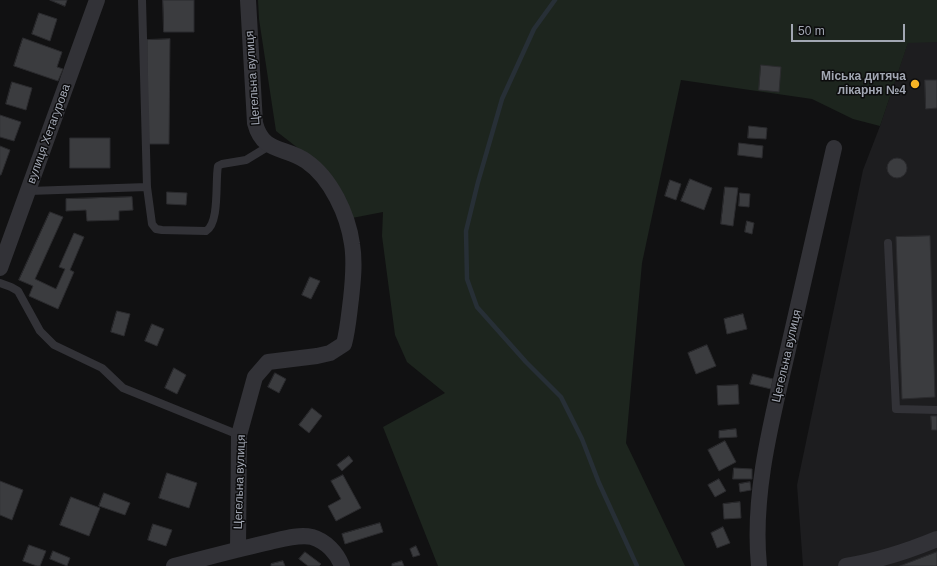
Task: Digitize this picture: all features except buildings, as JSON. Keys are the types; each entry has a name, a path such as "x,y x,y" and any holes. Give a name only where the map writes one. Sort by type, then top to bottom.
{"street":[{"name":"вулиця Хетагурова","path":"0,268 97,0"},
{"name":"Цегельна вулиця","path":"248,0 255,123 257,131 269,146 304,159 313,166 330,186 346,219 352,244 353,273 348,330 344,344 330,353 268,362 255,377 239,435 238,549 296,537 311,537 322,540 330,547 342,566"},
{"name":"Цегельна вулиця","path":"759,566 759,506 767,442 834,148"},
{"path":"846,566 911,549 937,539"},
{"path":"174,566 238,549"}],"lane":[{"path":"142,0 147,187 152,224 156,229 206,231 209,229 212,224 216,202 218,166 246,160 269,146"},
{"path":"28,191 147,187"},
{"path":"888,243 896,409 937,410"},
{"path":"0,283 18,291 40,331 54,345 102,368 124,388 239,435"}],"shaded area":[{"path":"258,0 937,0 937,42 908,43 880,126 853,119 812,99 681,80 642,263 626,443 685,566 438,566 383,427 445,393 407,362 395,335 382,236 383,212 352,218 321,166 276,131 259,19"},
{"path":"937,0 937,566 803,566 797,485 863,170 880,126 908,42"}],"waterway":[{"path":"555,0 534,29 502,99 478,182 466,231 467,279 477,307 526,362 561,397 582,439 599,483 637,566"}],"place":[{"name":"Міська дитяча лікарня №4","path":"915,84"}]}
